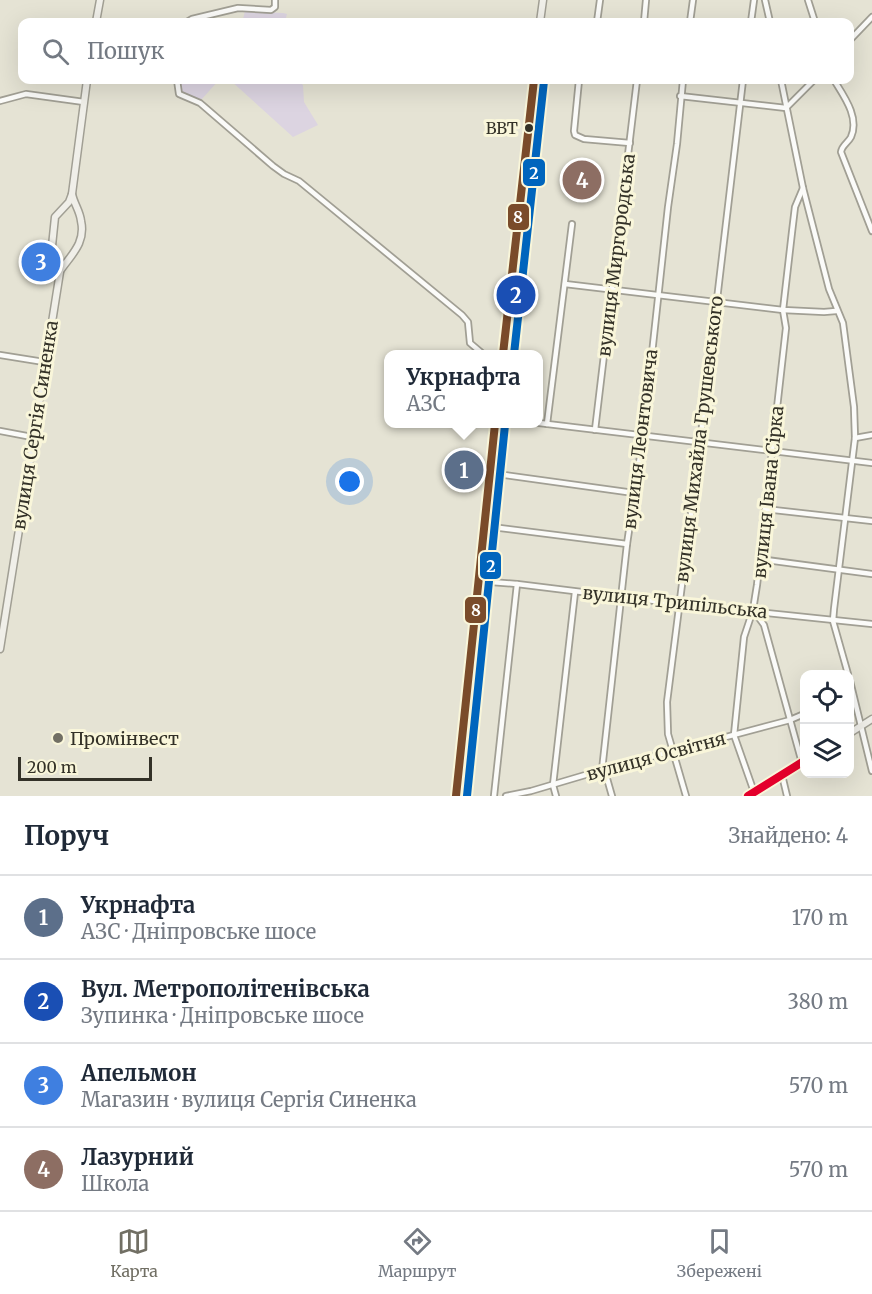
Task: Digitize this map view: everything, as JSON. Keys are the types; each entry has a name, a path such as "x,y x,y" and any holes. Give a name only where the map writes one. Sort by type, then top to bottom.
{"street":[{"path":"97,18 100,0"},
{"path":"196,18 238,8 271,10 275,0"},
{"path":"541,18 543,0"},
{"path":"598,18 600,0"},
{"path":"644,18 646,0"},
{"path":"691,18 693,0"},
{"path":"752,18 754,0"},
{"path":"765,0 769,18"},
{"path":"808,0 814,18"},
{"path":"854,35 872,17"},
{"name":"вулиця Сергія Синенка","path":"0,649 60,272 52,246 55,217 69,202 72,194 86,84"},
{"path":"177,84 177,90 181,96 200,103 279,171 299,181 462,315 468,322 470,343 478,350"},
{"path":"503,350 534,84"},
{"path":"579,84 575,135 586,140 630,143"},
{"name":"вулиця Миргородська","path":"595,430 637,84"},
{"name":"вулиця Леонтовича","path":"612,796 602,770 682,84"},
{"name":"вулиця Михайла Грушевського","path":"686,796 669,734 667,702 742,84"},
{"path":"783,84 803,188 828,289 843,323 854,406 855,438 833,621 847,670"},
{"path":"786,108 810,84"},
{"path":"836,84 850,108 853,119 851,136 842,147 841,152 872,231"},
{"path":"0,101 26,94 84,102"},
{"path":"680,96 786,108"},
{"name":"вулиця Івана Сірка","path":"751,794 734,735 744,637 753,610 772,452 786,328 783,310 795,207 803,188"},
{"name":"вулиця Сергія Синенка","path":"60,272 76,252 82,224 72,194"},
{"path":"547,424 572,224"},
{"path":"565,284 783,310 836,311"},
{"path":"0,356 44,362"},
{"path":"543,424 872,463"},
{"path":"456,796 494,428"},
{"path":"0,431 32,437"},
{"path":"855,438 872,435"},
{"path":"490,473 634,493"},
{"path":"765,509 872,521"},
{"path":"484,526 627,544"},
{"path":"759,559 872,574"},
{"name":"вулиця Трипільська","path":"478,581 872,624"},
{"path":"494,796 517,584"},
{"path":"556,796 553,785 575,592"},
{"path":"0,594 8,596"},
{"path":"753,610 764,626 800,752"},
{"path":"854,704 862,726 872,771"},
{"name":"вулиця Освітня","path":"506,796 800,716"},
{"path":"854,730 872,719"},
{"path":"751,794 800,764"},
{"path":"782,775 787,796"}],"shaded area":[{"path":"245,11 287,14 286,18 243,18"},
{"path":"179,84 215,84 201,100 182,93"},
{"path":"234,84 303,85 304,102 318,125 293,137"}],"transit line":[{"name":"8","path":"503,350 534,84"},
{"name":"2","path":"514,350 544,84"},
{"name":"8","path":"456,796 495,428"},
{"name":"2","path":"467,796 505,428"},
{"path":"748,796 800,764"}],"place":[{"name":"ВВТ","path":"529,128"},
{"name":"Лазурний","path":"582,180"},
{"name":"Апельмон","path":"41,262"},
{"name":"Вул. Метрополітенівська","path":"516,295"},
{"name":"Укрнафта","path":"464,470"},
{"name":"Промінвест","path":"58,738"}]}
